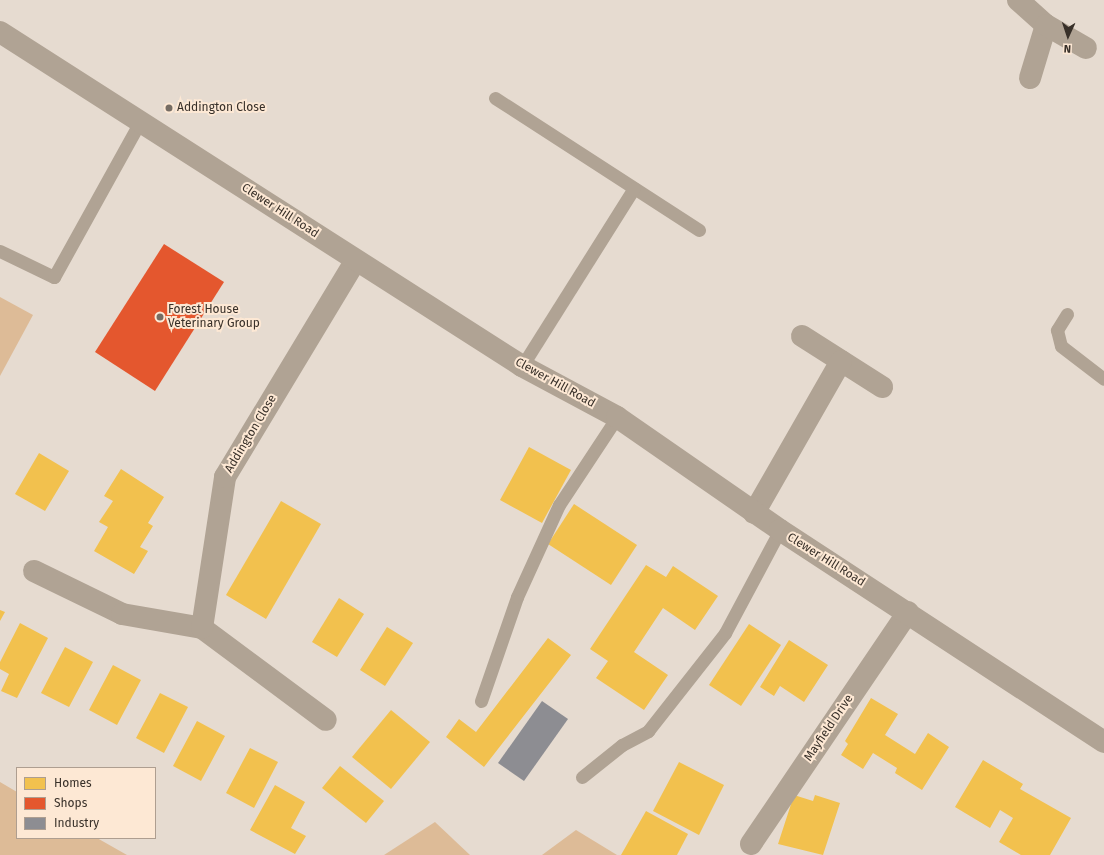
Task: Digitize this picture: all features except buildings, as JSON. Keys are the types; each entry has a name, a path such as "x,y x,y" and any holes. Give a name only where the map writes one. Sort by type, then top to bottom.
{"street":[{"path":"1018,0 1046,25 1086,48"},
{"path":"1030,78 1046,25"},
{"name":"Clewer Hill Road","path":"0,32 522,366 617,417 754,513 908,612 1104,742"},
{"name":"Addington Close","path":"202,628 225,477 356,260"},
{"path":"802,336 882,387"},
{"path":"754,513 841,361"},
{"path":"34,571 122,614 202,628 326,720"},
{"name":"Mayfield Drive","path":"751,844 908,612"}],"lane":[{"path":"495,98 699,230"},
{"path":"0,251 54,277 140,122"},
{"path":"522,366 634,188"},
{"path":"1067,314 1057,330 1061,346 1104,379"},
{"path":"481,701 517,597 559,505 617,417"},
{"path":"582,777 652,725 725,633 780,530"}],"shaded area":[{"path":"0,297 33,315 0,376"},
{"path":"0,782 16,791 16,839 99,839 127,855 0,855"},
{"path":"435,822 470,855 384,855"},
{"path":"576,830 617,855 542,855"}],"place":[{"name":"Addington Close","path":"169,108"},
{"name":"Forest House Veterinary Group","path":"160,317"}]}
